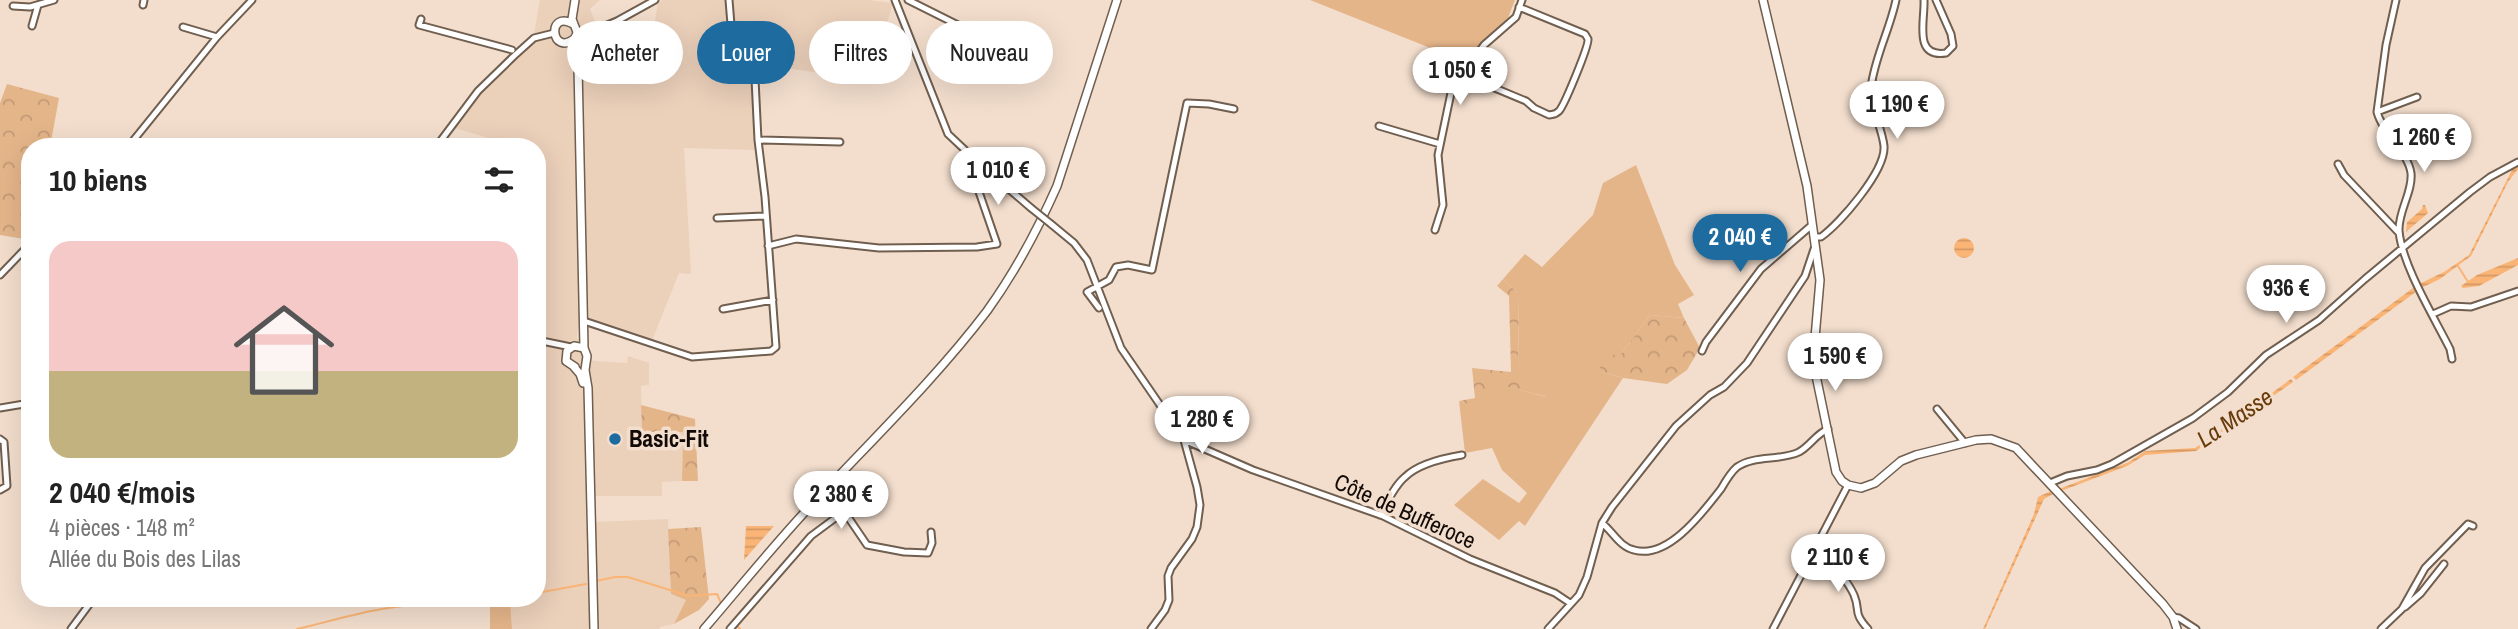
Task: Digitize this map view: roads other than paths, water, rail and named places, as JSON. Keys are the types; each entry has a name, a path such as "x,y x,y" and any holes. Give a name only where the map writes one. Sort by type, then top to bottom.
{"main road":[{"path":"567,48 554,33 573,0"},
{"path":"573,0 574,21"},
{"path":"705,629 811,505 963,341 989,309 1018,263 1057,186 1117,0"},
{"path":"1763,0 1807,186 1820,280 1813,360 1833,464 1842,481 1861,488 1875,483 1901,461 1965,443 1991,439 2006,443 2016,448 2173,617 2177,629"},
{"path":"561,22 567,21"},
{"path":"561,42 567,43"},
{"path":"576,84 584,348 587,353 592,629"},
{"path":"584,321 565,358 580,374 584,385 592,629"},
{"path":"572,346 584,348"},
{"path":"574,367 586,362"}],"street":[{"path":"13,6 30,7 54,0"},
{"path":"135,138 217,37 252,0"},
{"path":"619,21 655,0"},
{"path":"584,321 692,357 771,351 777,343 755,79 748,58 732,37 729,0"},
{"path":"895,0 944,127 955,142 1080,250 1092,269 1121,348 1184,440 1197,486 1199,517 1192,539 1171,568 1168,576 1169,600 1151,629"},
{"path":"908,0 950,21"},
{"path":"1435,230 1443,205 1438,166 1449,97 1461,75 1484,45 1516,17 1522,0"},
{"path":"1815,237 1821,237 1839,220 1870,181 1883,159 1884,144 1871,90 1896,0"},
{"path":"1924,0 1924,43 1936,55 1946,53 1953,46 1951,34 1936,0"},
{"path":"2396,0 2384,56 2377,113 2380,123 2409,166 2411,175 2399,219 2399,233 2419,287 2450,349 2452,359"},
{"path":"32,26 38,5"},
{"path":"1461,75 1526,101 1549,115 1560,111 1586,53 1588,39 1585,34 1519,7"},
{"path":"421,19 419,25 512,50"},
{"path":"183,27 217,37"},
{"path":"443,138 478,91 514,56 534,38 554,33"},
{"path":"2377,113 2417,97"},
{"path":"1099,308 1087,292 1109,280 1116,267 1121,265 1152,270 1187,103 1234,109"},
{"path":"1380,126 1440,144"},
{"path":"758,139 839,142"},
{"path":"2054,488 2067,476 2112,464 2193,418 2228,391 2266,355 2319,320 2490,177 2518,162"},
{"path":"2338,164 2344,175 2399,233"},
{"path":"768,246 796,239 879,248 977,247 997,244 977,186 976,176 982,166"},
{"path":"717,218 766,216"},
{"path":"1702,351 1761,269 1812,226"},
{"path":"1548,629 1578,595 1587,577 1602,523 1676,426 1710,395 1724,387 1747,363 1805,276 1815,246"},
{"path":"0,275 21,253"},
{"path":"2432,314 2451,306 2471,307 2518,291"},
{"path":"723,309 773,300"},
{"path":"546,342 572,346"},
{"path":"552,344 565,358"},
{"path":"0,408 21,404"},
{"path":"1937,409 1965,443"},
{"path":"1602,523 1613,532 1621,544 1635,551 1667,545 1705,509 1737,467 1801,451 1828,429"},
{"path":"0,439 4,442 7,486 0,490"},
{"name":"Côte de Bufferoce","path":"1184,440 1253,470 1380,514 1470,559 1543,587 1570,603"},
{"path":"1380,514 1403,478 1441,459 1462,455"},
{"path":"1773,629 1848,485"},
{"path":"730,629 811,536 838,516 848,517 867,545 879,548 924,554 931,548 931,532"},
{"path":"2402,609 2432,559 2461,529 2468,524 2473,526"},
{"path":"1816,547 1848,585 1855,600 1857,616 1868,629"},
{"path":"2381,629 2421,593 2444,564"},
{"path":"71,629 87,607"},
{"path":"2173,617 2196,629"}],"waterway":[{"name":"La Masse","path":"2458,266 2468,282"},
{"path":"596,581 628,577 689,596 717,594 721,603"},
{"path":"546,591 586,584"},
{"path":"297,629 396,607"},
{"path":"737,626 740,629"}],"place":[{"name":"Basic-Fit","path":"615,439"}]}
